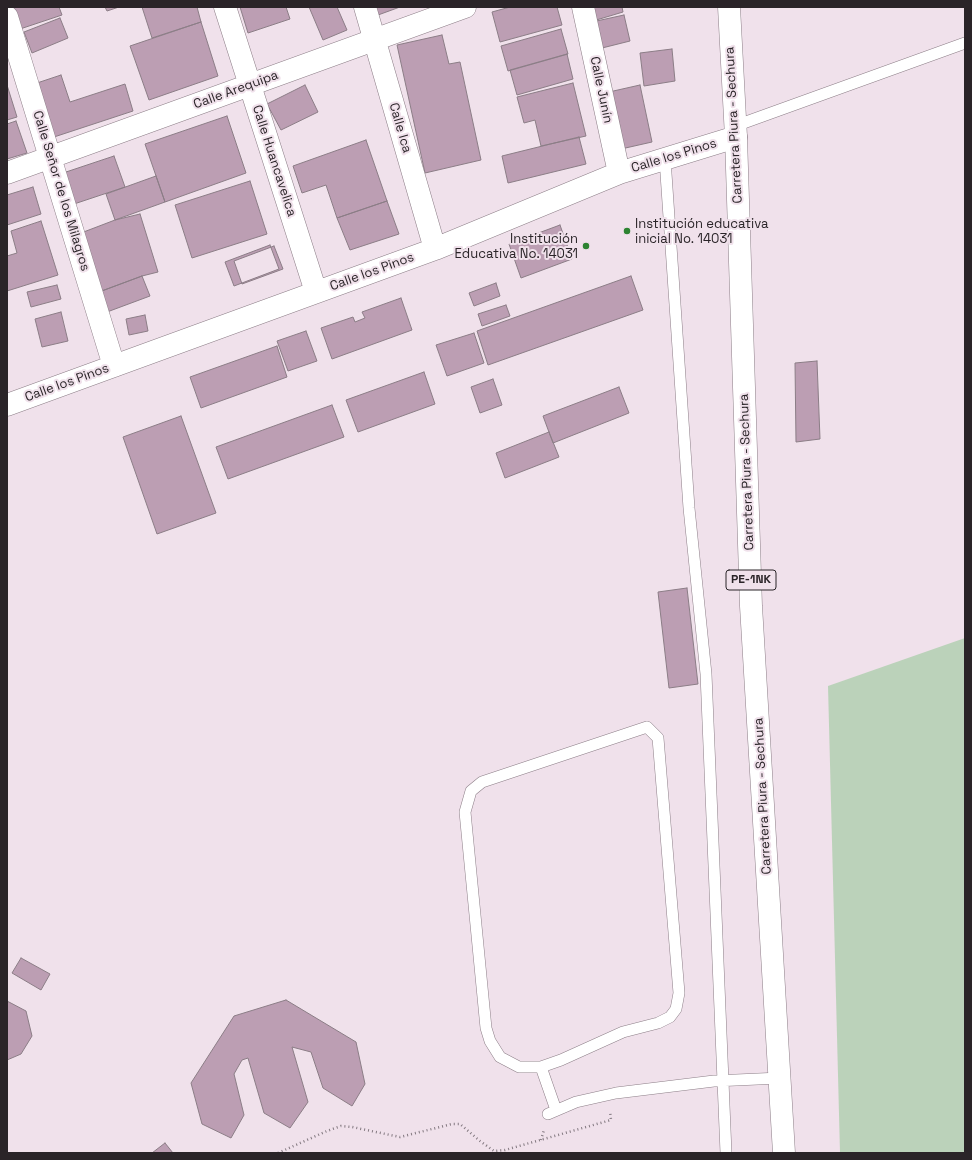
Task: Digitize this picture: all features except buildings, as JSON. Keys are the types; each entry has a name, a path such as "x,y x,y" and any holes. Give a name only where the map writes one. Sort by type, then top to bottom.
{"street":[{"name":"Calle Huancavelica","path":"226,7 316,292"},
{"name":"Calle Ica","path":"365,7 435,249"},
{"name":"Calle Arequipa","path":"7,173 465,7"},
{"name":"Calle Junín","path":"583,7 619,173"},
{"name":"Carretera Piura - Sechura","path":"728,7 735,132 751,606 784,1153"},
{"name":"Calle Señor de los Milagros","path":"7,17 114,366"},
{"name":"Calle los Pinos","path":"7,405 435,249 619,173 665,159 735,132"}],"lane":[{"path":"735,132 965,43"},
{"path":"665,159 689,508 706,674 726,1153"},
{"path":"647,727 658,738 679,993 676,1009 670,1017 658,1023 623,1032 561,1060 541,1067 519,1067 500,1057 490,1041 486,1028 464,812 471,791 482,782 647,727"},
{"path":"541,1067 552,1112 576,1102 656,1087 723,1080 780,1078"}],"path":[{"path":"278,1153 340,1126 400,1137 452,1124 460,1124 494,1151 505,1150 611,1120 607,1095"}],"green space":[{"path":"965,638 965,1153 840,1153 828,686"}],"place":[{"name":"Institución educativa inicial No. 14031","path":"627,231"},
{"name":"Institución Educativa No. 14031","path":"586,246"}]}
